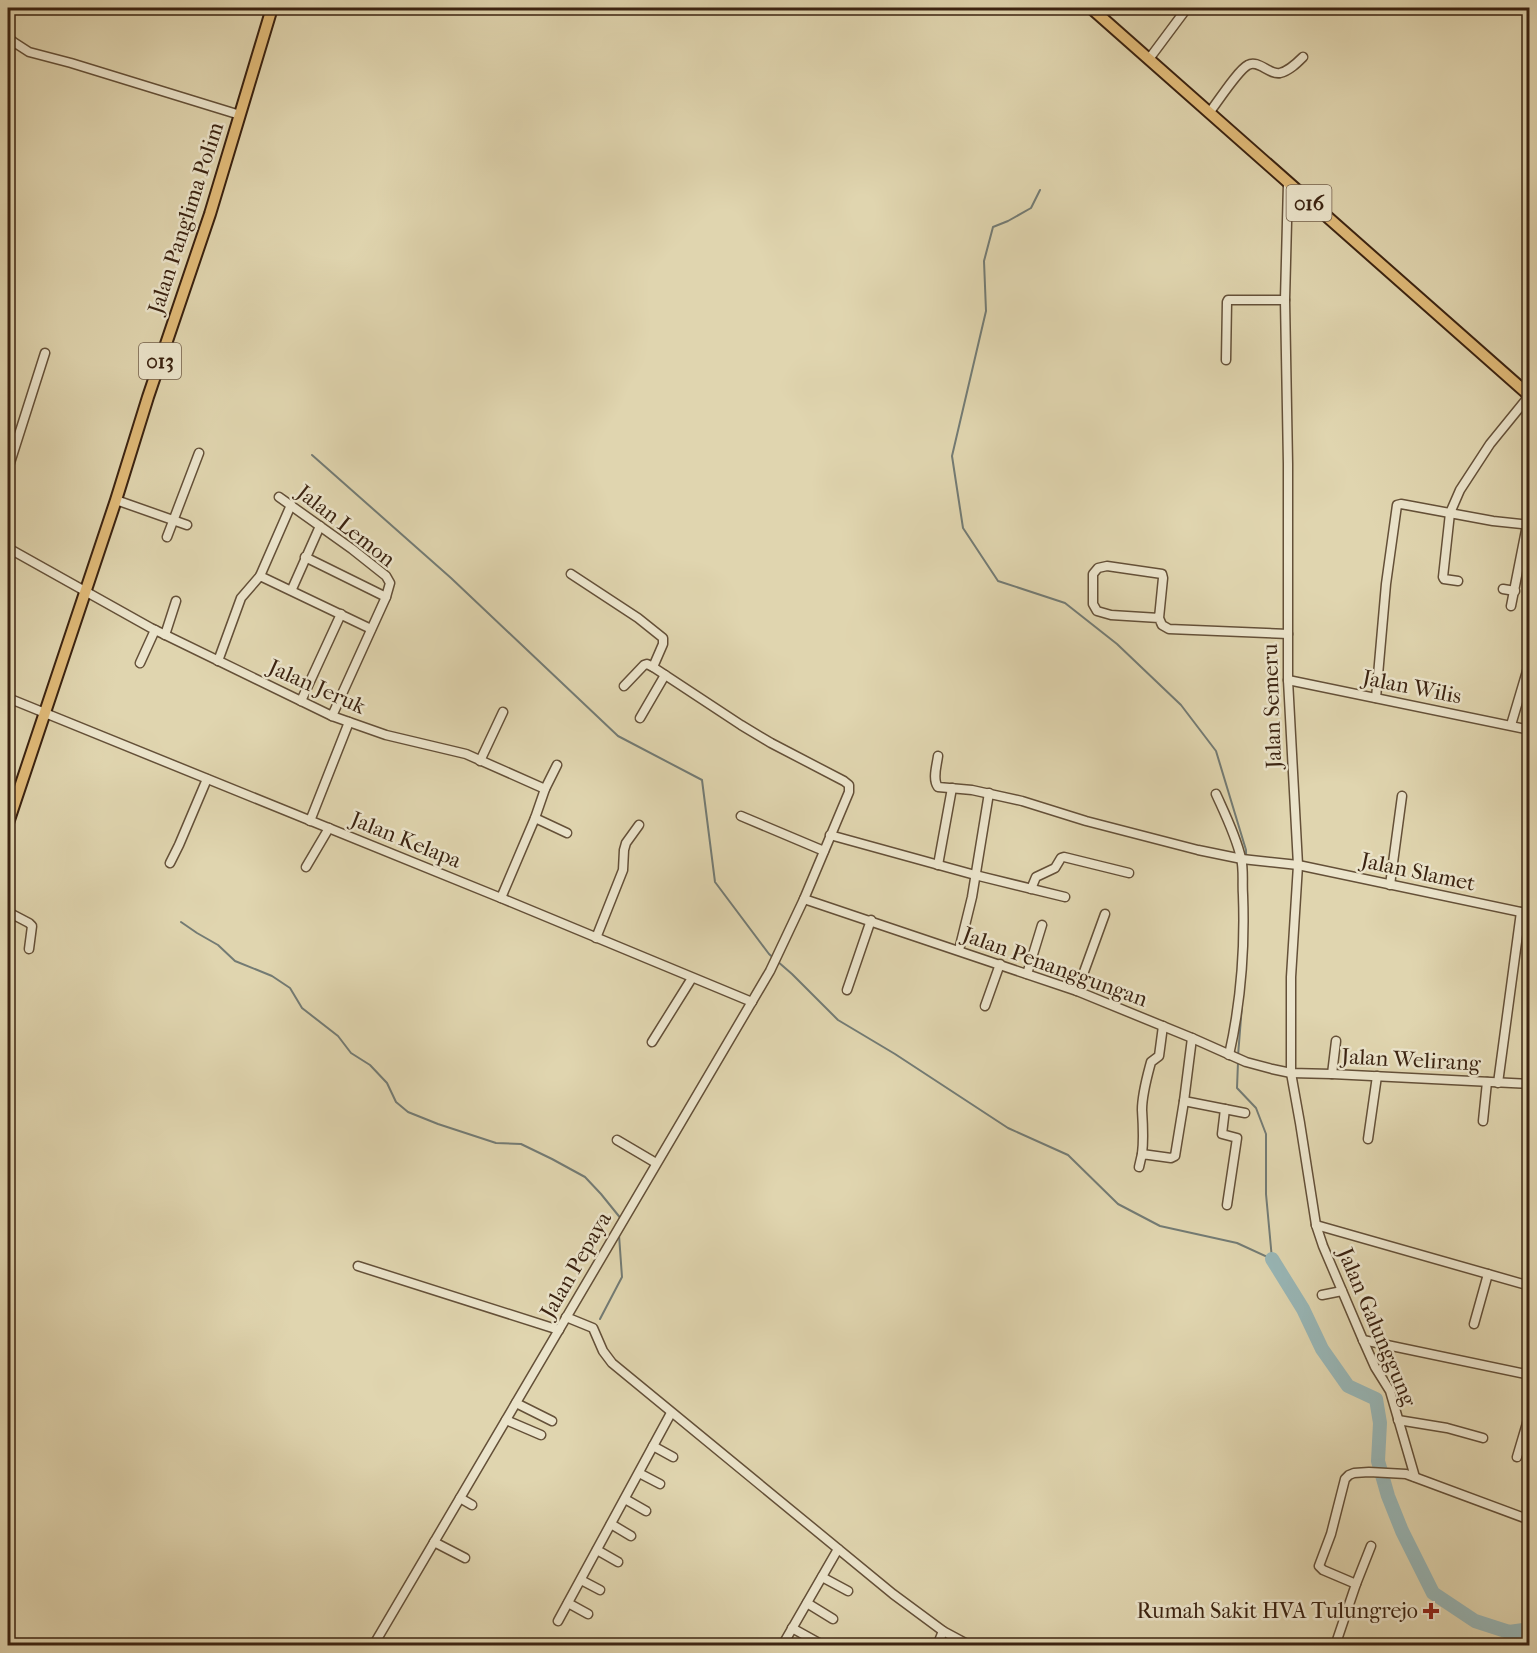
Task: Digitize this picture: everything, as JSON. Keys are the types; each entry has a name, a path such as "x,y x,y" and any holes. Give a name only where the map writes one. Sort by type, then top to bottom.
{"main road":[{"name":"Jalan Panglima Polim","path":"45,713 210,214 272,8"},
{"name":"016","path":"1091,8 1529,396"},
{"name":"013","path":"8,823 45,713"}],"street":[{"path":"1149,59 1187,8"},
{"path":"8,55 10,40 29,52 240,116"},
{"path":"1209,113 1248,65 1253,63 1273,73 1280,73 1303,57"},
{"name":"Jalan Semeru","path":"1288,183 1285,300 1288,680 1298,865 1291,977 1291,1073 1316,1225"},
{"path":"1226,360 1228,300 1285,300"},
{"path":"8,469 45,353"},
{"path":"1458,581 1443,577 1450,513 1478,459 1529,396"},
{"path":"166,537 199,453"},
{"name":"Jalan Lemon","path":"279,497 352,549 389,579 390,586 386,597 332,716"},
{"path":"116,500 187,525"},
{"path":"1376,698 1386,585 1396,507 1401,504 1528,525 1511,606"},
{"path":"218,661 241,598 260,576 291,505"},
{"path":"292,589 320,526"},
{"name":"Jalan Jeruk","path":"8,548 155,630 332,716 386,735 455,752 545,789"},
{"path":"305,557 386,597"},
{"path":"1159,618 1111,615 1097,611 1093,599 1093,574 1098,568 1107,566 1162,574 1159,618 1162,625 1168,629 1288,634"},
{"path":"571,574 638,618 663,638 663,644 653,667"},
{"path":"260,576 292,589 371,629"},
{"path":"1503,589 1515,591"},
{"path":"165,634 176,601"},
{"path":"301,701 341,614"},
{"path":"140,663 155,630"},
{"path":"1511,725 1530,661"},
{"path":"624,686 643,665 647,664 665,675 640,718"},
{"name":"Jalan Pepaya","path":"373,1646 777,959 849,792 850,787 847,784 741,726 665,675"},
{"name":"Jalan Wilis","path":"1288,680 1530,730"},
{"name":"Jalan Kelapa","path":"8,698 752,1002"},
{"path":"480,761 503,712"},
{"path":"310,821 349,722"},
{"path":"938,756 935,784 938,787 952,789 938,865"},
{"path":"501,898 557,765"},
{"path":"170,862 207,779"},
{"name":"Jalan Slamet","path":"952,789 989,793 1086,821 1245,859 1298,865 1525,913"},
{"path":"959,950 972,897 989,793"},
{"path":"1216,794 1245,859 1241,985 1231,1056"},
{"path":"1390,885 1402,796"},
{"path":"741,816 824,851"},
{"path":"535,818 567,833"},
{"path":"596,938 623,870 626,843 639,825"},
{"path":"306,867 329,828"},
{"path":"830,835 1065,897"},
{"path":"1031,889 1036,877 1055,867 1062,857 1129,873"},
{"name":"Jalan Penanggungan","path":"804,899 1077,991 1246,1062 1291,1073"},
{"path":"8,912 32,926 29,949"},
{"path":"1498,1083 1525,913"},
{"path":"1077,991 1105,914"},
{"path":"847,990 871,920"},
{"path":"1027,974 1042,925"},
{"path":"985,1006 1000,964"},
{"path":"652,1042 692,978"},
{"path":"1139,1167 1143,1143 1144,1092 1151,1062 1159,1056 1163,1026"},
{"path":"1142,1154 1171,1158 1174,1156 1192,1038"},
{"path":"1332,1074 1336,1041"},
{"name":"Jalan Welirang","path":"1291,1073 1530,1084"},
{"path":"1368,1138 1377,1076"},
{"path":"1483,1121 1487,1082"},
{"path":"1184,1101 1245,1113"},
{"path":"1225,1109 1222,1134 1237,1138 1227,1205"},
{"path":"617,1140 656,1164"},
{"path":"1316,1225 1530,1286"},
{"name":"Jalan Galunggung","path":"1316,1225 1375,1367 1390,1391 1415,1477"},
{"path":"358,1266 559,1330"},
{"path":"1474,1324 1488,1274"},
{"path":"1322,1295 1342,1291"},
{"path":"566,1317 593,1328 610,1361 893,1594 943,1631 971,1646"},
{"path":"1363,1340 1530,1375"},
{"path":"516,1403 552,1421"},
{"path":"558,1621 671,1413"},
{"path":"1517,1457 1530,1413"},
{"path":"506,1419 541,1435"},
{"path":"1398,1420 1447,1428 1483,1438"},
{"path":"653,1446 673,1457"},
{"path":"1356,1584 1319,1568 1346,1479 1351,1474 1388,1472 1415,1477 1530,1520"},
{"path":"639,1473 660,1484"},
{"path":"460,1498 472,1504"},
{"path":"625,1498 646,1511"},
{"path":"611,1524 631,1536"},
{"path":"434,1542 465,1558"},
{"path":"1335,1646 1371,1546"},
{"path":"782,1646 838,1549"},
{"path":"597,1550 618,1562"},
{"path":"822,1577 848,1591"},
{"path":"581,1580 600,1590"},
{"path":"568,1603 588,1614"},
{"path":"807,1603 833,1619"},
{"path":"792,1628 819,1643"},
{"path":"937,1646 943,1631"}],"waterway":[{"path":"1040,190 1031,208 993,227 984,261 986,311 952,456 963,528 998,581 1065,603 1117,644 1181,705 1216,751 1246,850 1247,912"},
{"path":"312,455 451,578 618,736 702,780 715,882 769,954 838,1020 895,1054 1008,1128 1068,1155 1118,1204 1160,1226 1237,1243 1272,1259"},
{"path":"181,922 218,945 235,961 272,976 290,988 302,1008 338,1036 351,1053 370,1065 387,1083 396,1102 408,1112 496,1143 521,1144 552,1159 585,1177 622,1220"},
{"path":"1238,1056 1242,1005"},
{"path":"1238,1062 1237,1088 1256,1108 1266,1134 1266,1194 1272,1259"},
{"path":"600,1319 622,1277 619,1235"},
{"path":"1272,1259 1303,1309 1322,1349 1348,1386 1376,1399 1380,1423 1378,1461 1388,1496 1402,1531 1433,1593 1475,1621 1509,1632 1530,1629"}],"place":[{"name":"Rumah Sakit HVA Tulungrejo","path":"1431,1611"}]}
